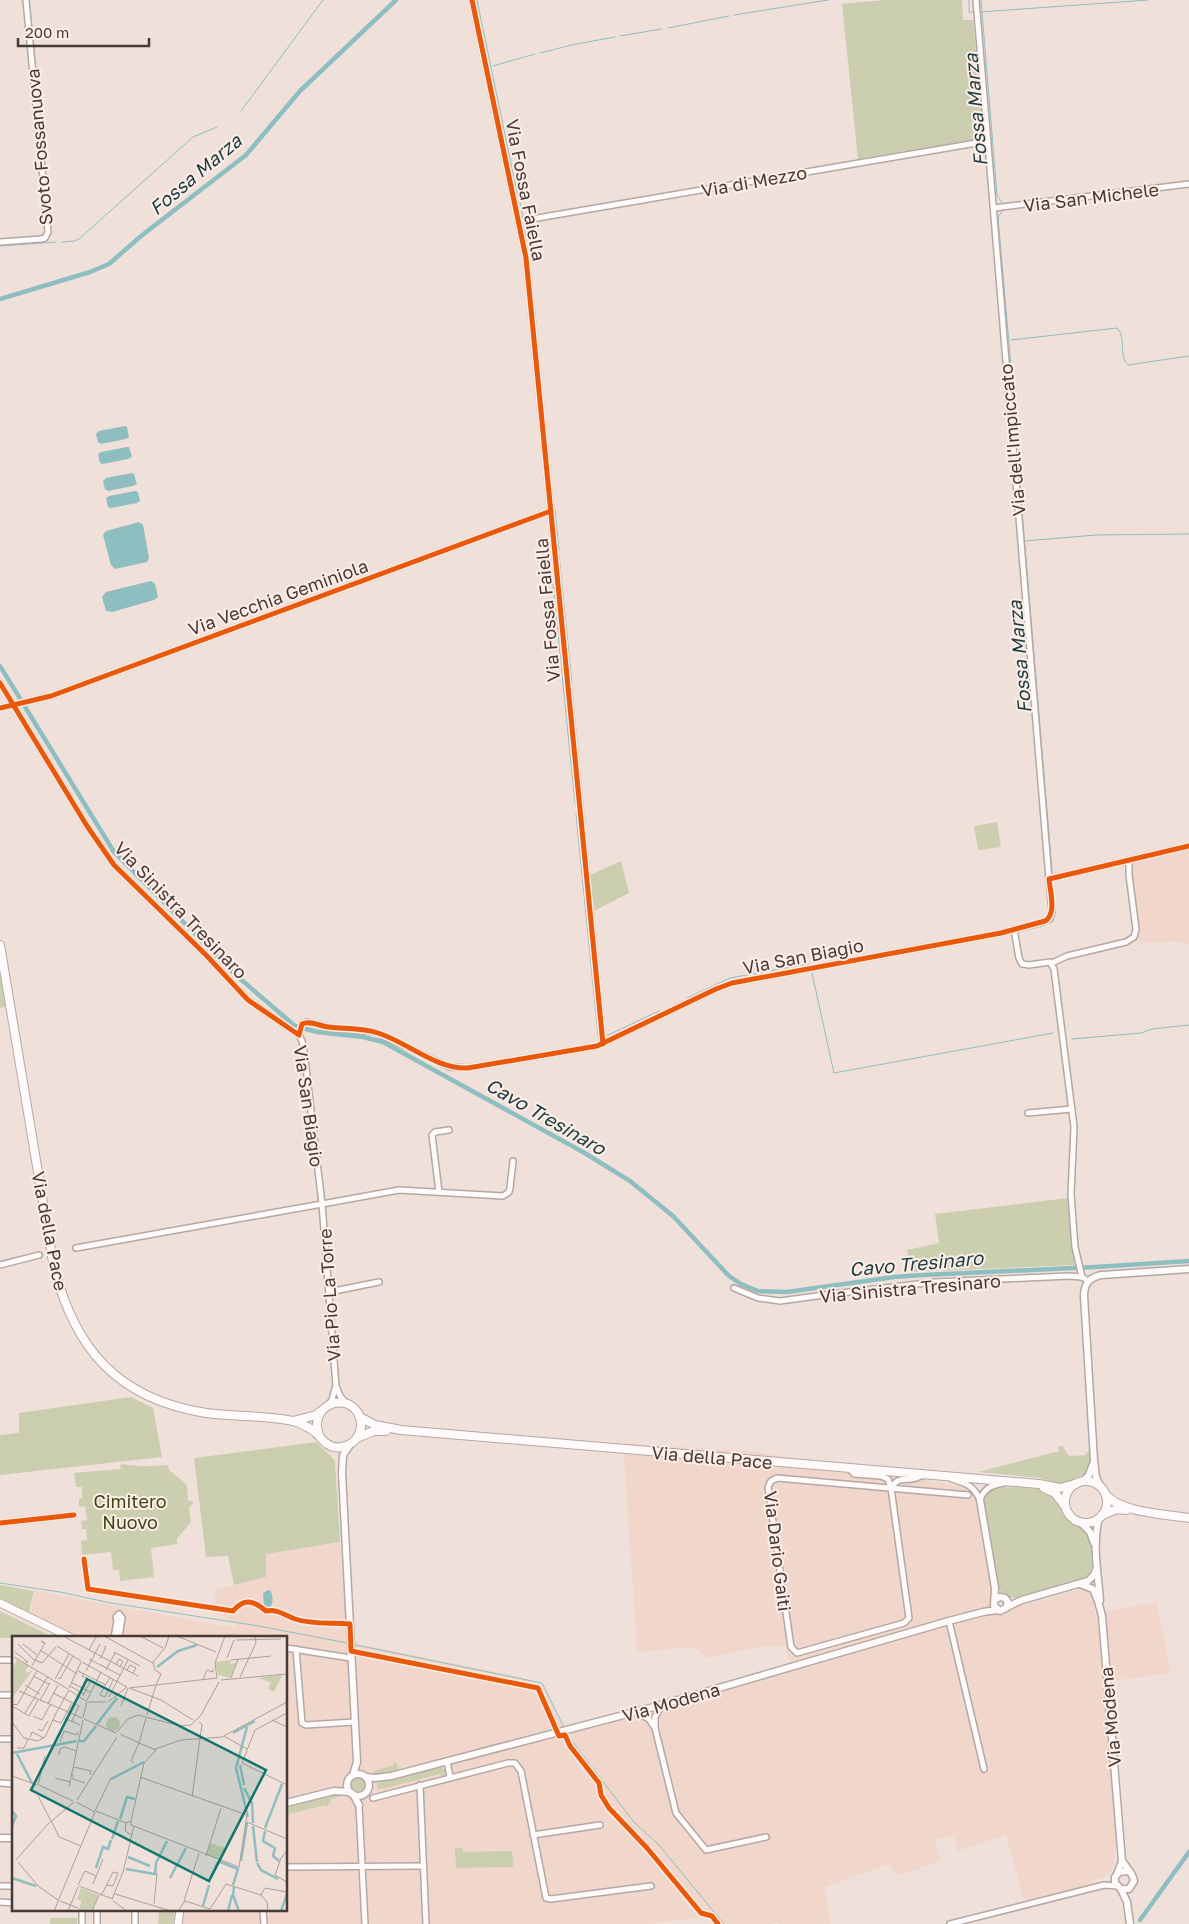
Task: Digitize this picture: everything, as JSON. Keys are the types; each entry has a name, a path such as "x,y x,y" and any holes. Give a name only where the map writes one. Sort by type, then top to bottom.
{"main road":[{"name":"Via della Pace","path":"0,945 53,1262 65,1304 78,1332 109,1369 133,1387 161,1401 177,1407 208,1413 293,1421 319,1435"},
{"path":"338,1403 348,1405 356,1410 360,1417 361,1428 357,1438 350,1444 342,1447 333,1447 323,1441 319,1435 316,1423 320,1412 327,1406 338,1403"},
{"name":"Via della Pace","path":"293,1421 310,1417 320,1412"},
{"name":"Via della Pace","path":"360,1417 374,1425 401,1430 924,1474 1060,1488 1083,1481"},
{"name":"Via della Pace","path":"357,1438 374,1431 401,1430"},
{"path":"1083,1481 1090,1481 1100,1486 1105,1495 1114,1503 1145,1511"},
{"name":"Via della Pace","path":"1022,1483 1055,1493 1071,1516 1080,1522"},
{"path":"1065,1507 1066,1494 1074,1484"},
{"path":"1100,1516 1106,1503 1105,1495"},
{"path":"1080,1522 1090,1522 1117,1509 1189,1518"},
{"path":"0,1603 68,1636"}],"street":[{"name":"Svoto Fossanuova","path":"0,242 38,240 46,235 47,228 26,0"},
{"name":"Via Fossa Faiella","path":"472,0 520,221 526,258 604,1044"},
{"name":"Via dell'Impiccato","path":"976,0 1052,912 1050,919 1014,929"},
{"name":"Via di Mezzo","path":"520,221 988,141"},
{"name":"Via San Michele","path":"994,208 1189,184"},
{"name":"Via Vecchia Geminiola","path":"0,708 50,696 551,511"},
{"name":"Via Sinistra Tresinaro","path":"0,684 86,826 114,865 210,958 248,1000 301,1031"},
{"path":"1049,879 1189,846"},
{"path":"1014,929 1019,958 1022,964 1029,965 1052,963 1067,956 1126,942 1134,937 1136,929 1129,875 1129,860"},
{"name":"Via San Biagio","path":"322,1204 302,1042 301,1031 304,1023 375,1032 440,1063 459,1069 586,1049 604,1044 732,983 1014,929"},
{"path":"1052,963 1075,1138 1071,1194 1075,1247 1081,1275 1088,1281"},
{"path":"1028,1113 1072,1109"},
{"path":"438,1192 432,1135 436,1132 449,1130"},
{"path":"76,1248 399,1190 503,1196 510,1188 513,1161"},
{"name":"Via Pio La Torre","path":"322,1204 336,1386 334,1397 327,1406"},
{"path":"0,1265 39,1255"},
{"path":"1100,1486 1096,1477 1094,1460 1084,1296 1085,1286 1088,1281 1102,1275 1189,1269"},
{"name":"Via Sinistra Tresinaro","path":"734,1288 758,1298 780,1301 824,1294 935,1282 1081,1275"},
{"path":"329,1292 379,1282"},
{"name":"Via Pio La Torre","path":"336,1386 340,1396 348,1405"},
{"path":"288,1802 334,1791 348,1782 353,1775 357,1762 342,1473 343,1455 350,1444"},
{"path":"333,1447 339,1458 342,1473"},
{"path":"1083,1481 1090,1472 1094,1460"},
{"name":"Via Dario Gaiti","path":"849,1468 854,1474 888,1479 891,1488 910,1615 904,1623 802,1653 796,1653 792,1649 768,1487 771,1481 778,1478 891,1488 968,1495"},
{"name":"Via Dario Gaiti","path":"891,1488 895,1481 914,1479 924,1474"},
{"path":"942,1476 971,1486 980,1500 996,1588 994,1606 998,1610"},
{"path":"980,1500 984,1492 992,1485 1012,1482"},
{"path":"0,1523 74,1515"},
{"path":"1100,1516 1096,1531 1096,1552 1102,1616"},
{"path":"1080,1522 1091,1535 1096,1552"},
{"name":"Via Modena","path":"364,1776 375,1778 391,1776 447,1762 637,1712 949,1621 983,1612 1003,1610 1022,1600 1080,1584 1092,1578 1097,1568"},
{"name":"Via Modena","path":"1080,1584 1093,1589 1102,1616 1122,1861"},
{"path":"996,1588 1008,1602 1007,1607"},
{"name":"Via Modena","path":"983,1612 995,1600 1004,1598 1022,1600"},
{"path":"114,1636 116,1617 119,1614 122,1618 119,1636"},
{"path":"949,1621 984,1769"},
{"path":"852,1638 855,1649"},
{"path":"288,1648 352,1658"},
{"path":"296,1649 302,1723 306,1725 354,1722"},
{"path":"655,1717 663,1704"},
{"path":"650,1708 655,1717 655,1728 676,1813 706,1850 766,1837"},
{"path":"649,1719 650,1708"},
{"path":"637,1712 649,1719 655,1728"},
{"path":"357,1762 368,1781 368,1788 362,1794 359,1804 365,1924"},
{"path":"447,1762 450,1777"},
{"path":"373,1798 508,1763 518,1764 521,1771 544,1895 547,1899 651,1886"},
{"path":"353,1775 364,1776"},
{"name":"Via Modena","path":"368,1788 376,1782 391,1776"},
{"path":"348,1782 359,1804"},
{"path":"420,1785 426,1924"},
{"path":"334,1791 362,1794"},
{"path":"533,1835 600,1825"},
{"path":"1122,1861 1134,1878 1127,1902"},
{"path":"1122,1861 1116,1876 1118,1887 1127,1902 1130,1924"},
{"path":"288,1867 424,1866"},
{"path":"1104,1885 1122,1871 1128,1871"},
{"path":"950,1924 1104,1885 1126,1890 1132,1887"}],"shaded area":[{"path":"1189,849 1189,944 1177,941 1139,943 1131,870 1133,863"},
{"path":"623,1443 757,1452 966,1487 974,1492 978,1502 999,1616 1006,1614 1012,1608 1085,1588 1092,1594 1095,1613 1157,1602 1171,1673 1110,1681 1123,1847 1115,1848 1115,1860 1111,1870 1104,1877 1093,1881 1096,1890 1026,1909 1006,1835 958,1851 953,1836 934,1839 941,1861 896,1876 889,1864 825,1887 830,1924 779,1924 778,1922 770,1924 722,1924 714,1915 652,1924 179,1924 181,1912 288,1912 288,1636 74,1636 30,1614 35,1591 236,1628 235,1622 215,1613 215,1590 266,1577 266,1554 340,1542 350,1642 520,1677 542,1685 566,1733 789,1667 786,1646 758,1647 707,1658 693,1647 637,1652"}],"green space":[{"path":"884,0 962,0 963,20 973,20 984,138 858,159 842,4"},
{"path":"997,822 1001,847 978,850 974,826"},
{"path":"621,861 629,893 594,911 590,875"},
{"path":"0,959 10,1006 0,1008"},
{"path":"1068,1198 1075,1265 911,1272 907,1250 939,1243 935,1214"},
{"path":"131,1397 153,1408 162,1457 0,1475 0,1435 19,1433 19,1413"},
{"path":"317,1442 335,1461 340,1542 266,1554 266,1577 234,1585 228,1556 206,1557 194,1458"},
{"path":"1063,1446 1070,1456 1085,1455 1088,1451 1091,1452 1086,1473 1071,1481 1058,1484 1040,1478 978,1472 1059,1451 1058,1447"},
{"name":"Cimitero Nuovo","path":"120,1465 140,1466 168,1465 169,1470 187,1485 188,1500 194,1502 189,1508 191,1522 177,1539 177,1544 151,1548 154,1577 120,1581 119,1570 113,1570 111,1552 82,1555 81,1541 87,1540 86,1529 82,1529 81,1521 87,1520 85,1506 79,1507 79,1499 82,1498 82,1487 76,1487 74,1473 121,1469"},
{"path":"1013,1487 1042,1490 1053,1497 1067,1519 1087,1532 1090,1537 1094,1556 1089,1575 1085,1579 1019,1598 1008,1596 1002,1592 996,1583 982,1499 985,1492 993,1488"},
{"path":"0,1585 34,1591 29,1612 0,1598"},
{"path":"0,1611 51,1636 12,1636 12,1638 0,1638"},
{"path":"393,1762 397,1764 398,1770 375,1776 374,1771 394,1765"},
{"path":"438,1767 445,1770 444,1776 441,1777 440,1774 378,1790 377,1783"},
{"path":"358,1777 363,1779 365,1784 363,1789 358,1791 353,1789 351,1784 353,1779"},
{"path":"340,1792 341,1796 330,1799 331,1801 327,1807 325,1805 289,1814 290,1817 288,1817 288,1806"},
{"path":"455,1848 462,1848 463,1852 512,1851 514,1867 456,1868"},
{"path":"159,1912 175,1912 173,1924 158,1924"},
{"path":"50,1918 77,1918 77,1924 50,1924"}],"water":[{"path":"127,427 129,437 126,439 101,444 98,442 96,434 99,431"},
{"path":"129,447 132,457 103,464 100,463 98,454 101,452"},
{"path":"132,473 137,484 108,491 105,489 103,481 106,478"},
{"path":"138,492 140,501 137,503 108,507 106,498 109,496"},
{"path":"139,522 143,525 149,558 147,562 115,569 111,565 103,535 106,531"},
{"path":"151,581 155,584 158,597 154,600 112,612 106,611 102,597 106,592"},
{"path":"270,1590 273,1599 270,1607 264,1607 263,1593"}],"waterway":[{"path":"241,111 323,0"},
{"name":"Fossa Marza","path":"0,299 90,272 109,264 141,236 246,155 300,91 396,0"},
{"path":"477,0 518,197"},
{"path":"734,15 828,0"},
{"path":"969,0 969,12 974,12"},
{"name":"Fossa Marza","path":"981,0 982,10"},
{"path":"980,12 1148,0"},
{"name":"Fossa Marza","path":"982,12 997,195 1003,204"},
{"path":"668,28 729,16"},
{"path":"620,36 661,29"},
{"path":"541,53 615,37"},
{"path":"493,66 535,54"},
{"path":"62,242 79,239 193,137 217,127"},
{"path":"520,202 523,217"},
{"name":"Fossa Marza","path":"1003,210 998,217 1015,429"},
{"path":"524,223 536,321"},
{"path":"0,246 56,242"},
{"path":"1011,340 1117,328 1122,336 1123,357 1128,365 1189,356"},
{"name":"Fossa Marza","path":"1016,440 1052,871"},
{"path":"555,509 559,550"},
{"path":"1025,541 1096,535 1189,534"},
{"path":"559,555 572,684"},
{"path":"552,575 575,803"},
{"name":"Cavo Tresinaro","path":"0,666 114,852 237,976 295,1026 317,1032 363,1037 383,1042 583,1152 630,1181 673,1216 729,1276 741,1284 758,1291 787,1292 894,1277 1189,1261"},
{"path":"572,689 605,1034"},
{"path":"576,814 598,1035"},
{"path":"687,998 730,978 808,964"},
{"path":"812,973 834,1073 1053,1033"},
{"path":"608,1035 659,1011"},
{"path":"1072,1039 1141,1033 1152,1029 1189,1025"},
{"path":"0,1583 60,1592 111,1603 259,1626 347,1643"},
{"path":"356,1645 542,1683 564,1727"},
{"path":"569,1737 633,1821 659,1845 724,1924"},
{"path":"1140,1920 1189,1852"}],"cycle path":[{"path":"472,0 526,258 603,1044"},
{"path":"0,708 51,696 551,511"},
{"path":"0,683 87,826 114,865 206,955 248,1000 299,1035 302,1024 305,1023 372,1031 389,1037 445,1065 456,1067 468,1068 597,1046 732,983 1001,933 1045,921 1049,918 1052,908 1049,879 1189,846"},
{"path":"0,1523 74,1515"},
{"path":"84,1559 88,1589 233,1611 241,1604 249,1602 266,1611 277,1612 302,1621 350,1624 351,1651 538,1688 559,1736 565,1735 570,1746 599,1783 601,1795 609,1808 647,1848 701,1913 712,1916 718,1924"}]}
